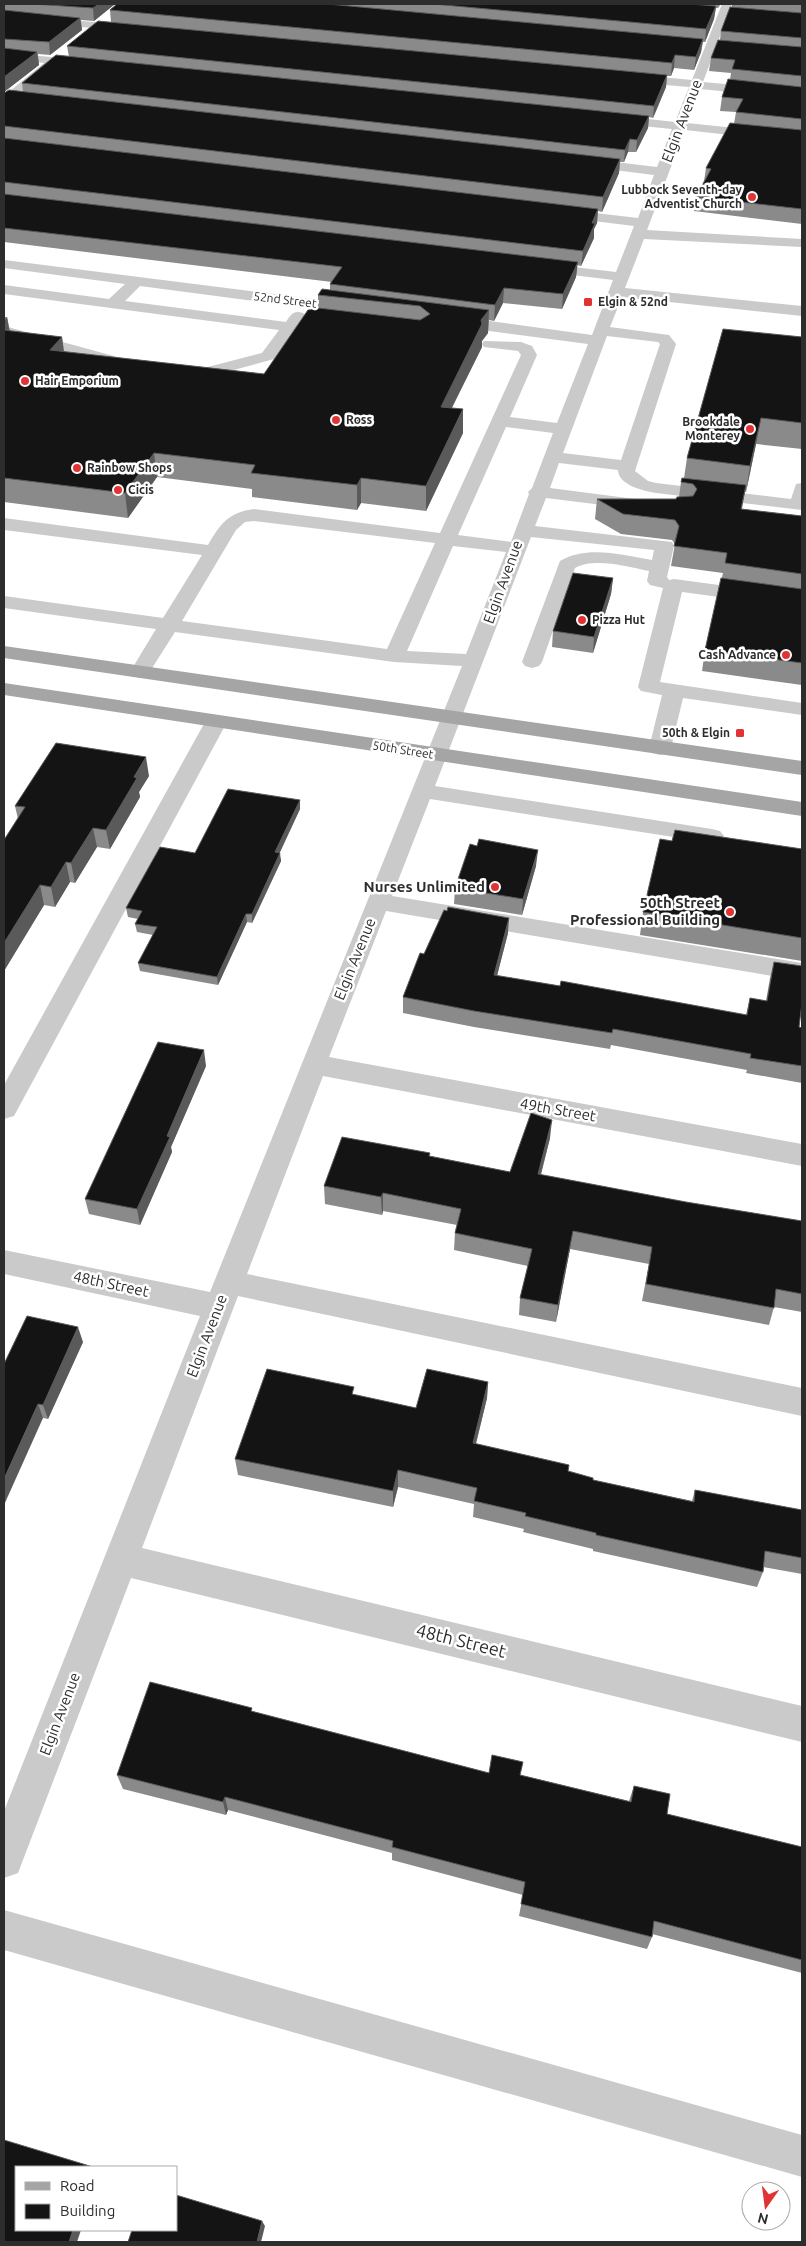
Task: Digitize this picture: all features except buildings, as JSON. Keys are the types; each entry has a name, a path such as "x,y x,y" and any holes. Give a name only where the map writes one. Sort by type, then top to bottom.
{"main road":[{"path":"4,652 802,768"},
{"name":"50th Street","path":"5,691 802,809"}],"street":[{"name":"Elgin Avenue","path":"4,1859 314,1064 474,661 598,335 725,11"},
{"path":"83,37 111,14"},
{"path":"4,18 140,29"},
{"path":"5,99 69,48"},
{"path":"4,56 104,65"},
{"path":"618,77 802,95"},
{"path":"5,99 28,100"},
{"path":"600,118 802,139"},
{"path":"565,160 662,172"},
{"path":"544,211 640,228 802,243"},
{"name":"52nd Street","path":"4,264 366,310"},
{"path":"523,265 618,284 802,311"},
{"path":"113,304 136,281"},
{"path":"4,290 292,324 353,328"},
{"path":"167,368 204,373 268,356 308,303"},
{"path":"433,319 598,335 663,338 668,344 626,473 632,480 656,488 799,505 802,488"},
{"path":"4,331 22,333 90,358 129,363"},
{"path":"394,656 529,355 529,352 521,347 472,342"},
{"path":"500,421 562,429"},
{"path":"551,457 628,466"},
{"path":"538,492 655,506"},
{"path":"140,672 233,520 242,515 254,514 516,548"},
{"path":"4,524 214,551"},
{"path":"523,530 665,546 657,581 674,585 802,602"},
{"path":"532,662 567,565 572,561 587,558 659,566"},
{"path":"674,585 648,687 802,708"},
{"path":"4,602 394,656 474,661"},
{"path":"660,748 674,690"},
{"path":"4,1109 216,722"},
{"path":"422,791 734,840"},
{"path":"378,902 802,972"},
{"name":"49th Street","path":"314,1064 802,1155"},
{"name":"48th Street","path":"4,1262 224,1294 802,1402"},
{"name":"48th Street","path":"120,1559 802,1724"},
{"path":"4,1930 802,2156"}],"place":[{"name":"Lubbock Seventh-day Adventist Church","path":"752,197"},
{"name":"Elgin & 52nd","path":"588,302"},
{"name":"Hair Emporium","path":"25,381"},
{"name":"Ross","path":"336,420"},
{"name":"Brookdale Monterey","path":"750,429"},
{"name":"Rainbow Shops","path":"77,468"},
{"name":"Cicis","path":"118,490"},
{"name":"Pizza Hut","path":"582,620"},
{"name":"Cash Advance","path":"786,655"},
{"name":"50th & Elgin","path":"740,733"},
{"name":"Nurses Unlimited","path":"495,887"},
{"name":"50th Street Professional Building","path":"730,912"}]}
